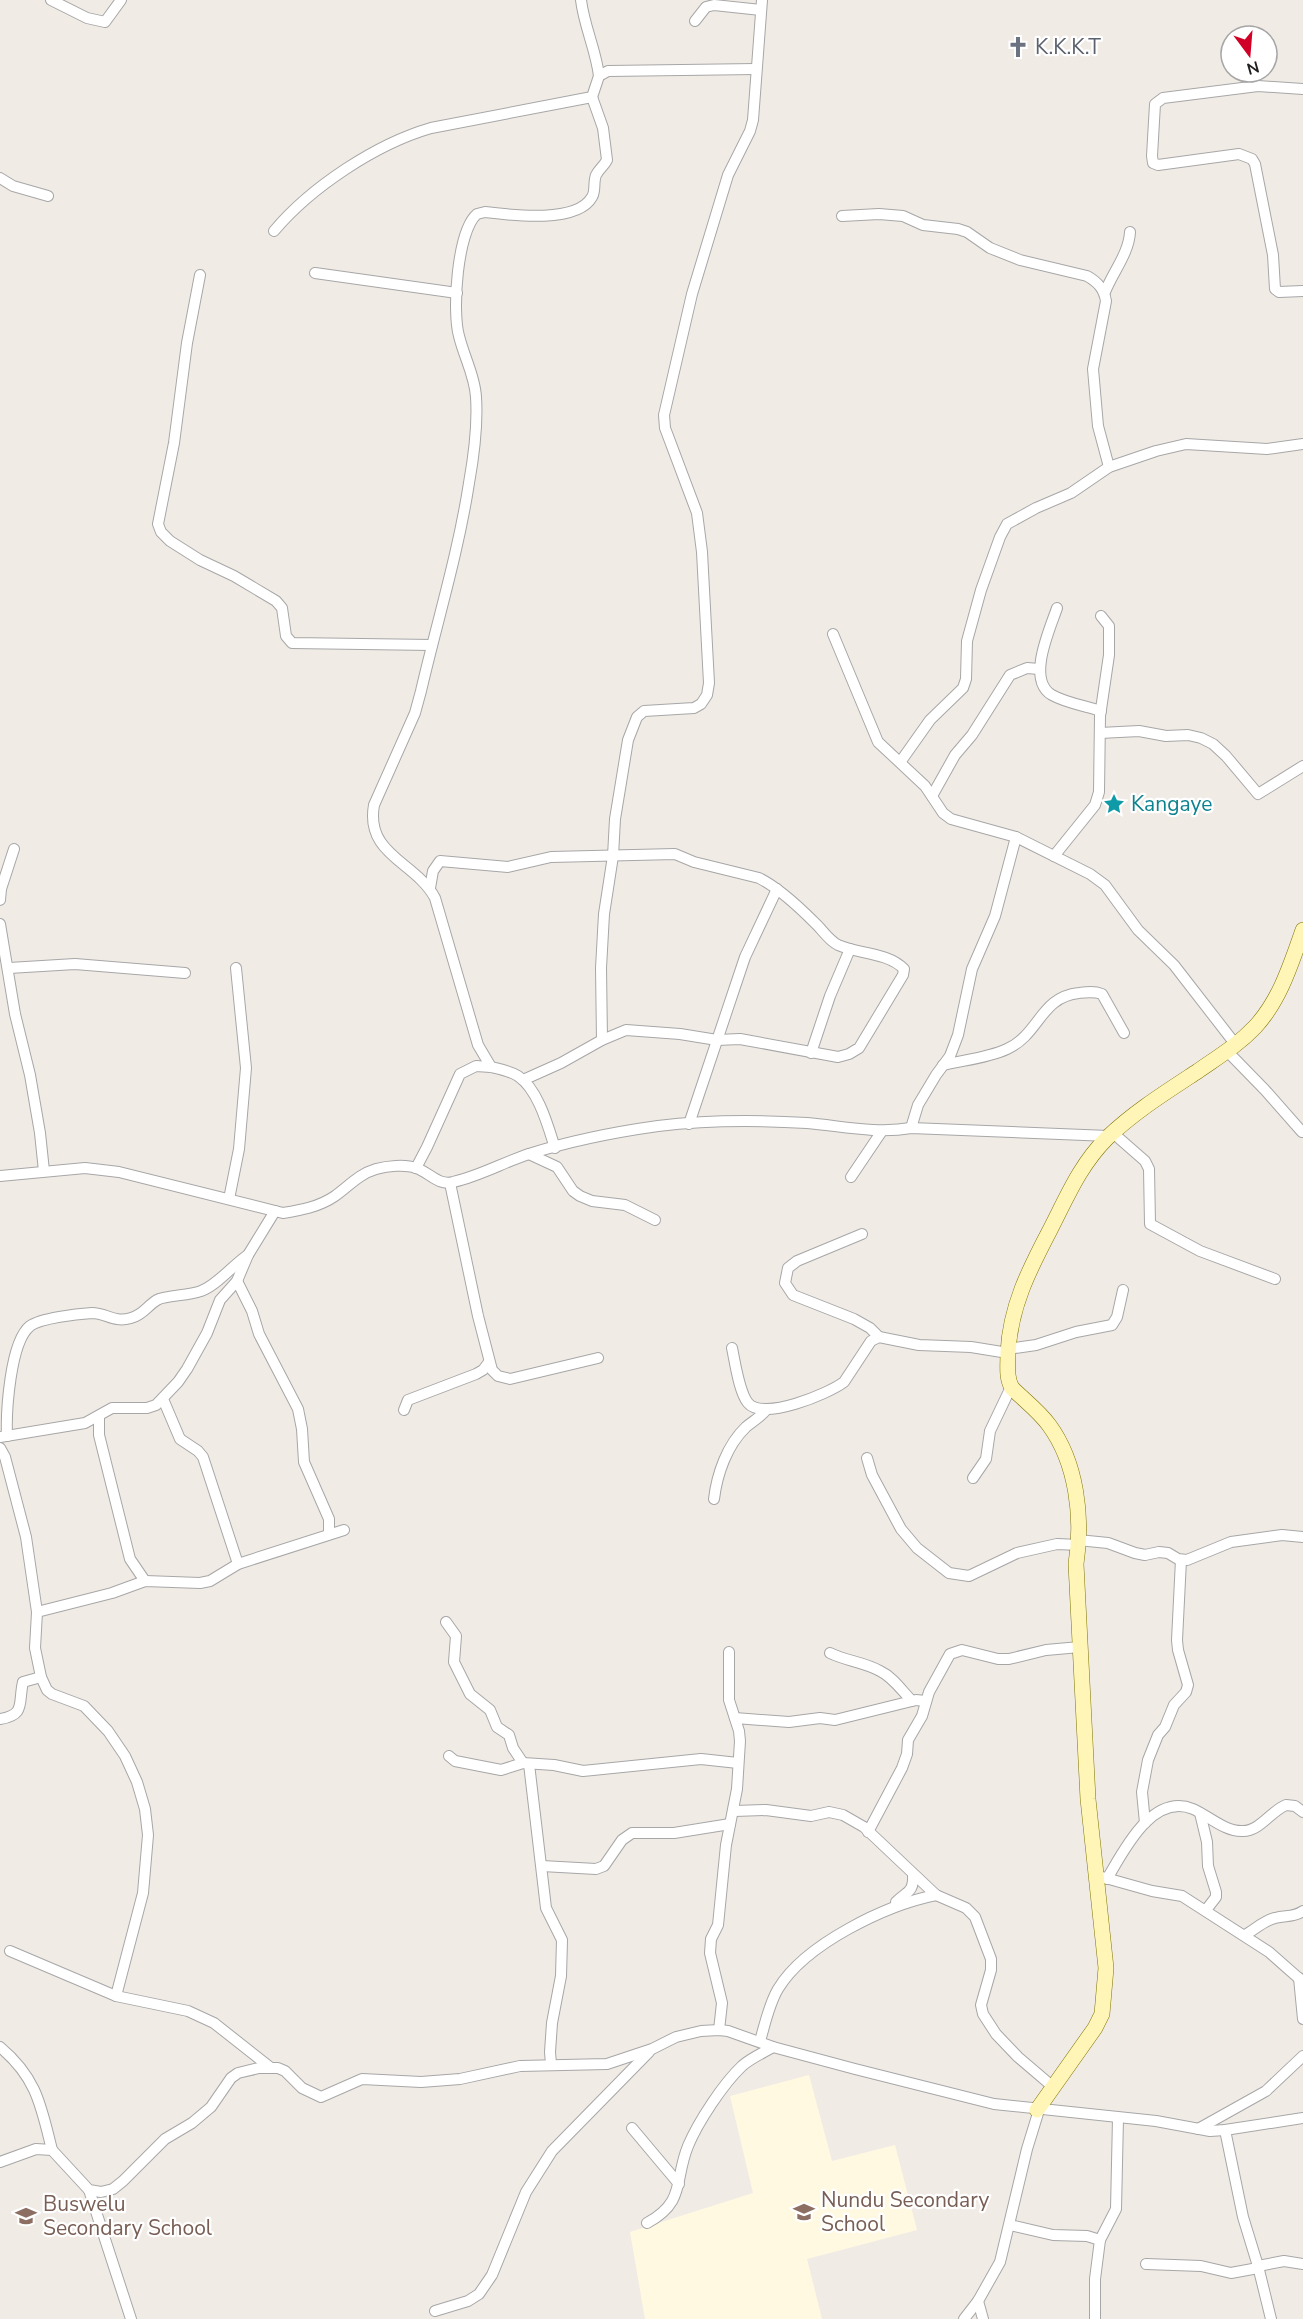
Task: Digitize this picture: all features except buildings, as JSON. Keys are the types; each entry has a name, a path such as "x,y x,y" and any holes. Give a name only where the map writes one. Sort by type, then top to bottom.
{"street":[{"path":"51,0 87,18 105,22 121,0"},
{"path":"491,1066 478,1045 435,898 429,888 387,851 373,829 372,818 374,805 415,713 459,545 475,450 476,394 458,334 457,293 465,231 477,214 485,212 537,218 575,209 591,198 595,177 608,160 603,128 592,97 599,76 597,58 582,12 581,0"},
{"path":"602,1040 604,914 613,856 615,819 628,740 637,717 644,711 694,708 701,704 707,695 709,683 697,513 663,422 692,294 728,175 753,120 761,5 714,5 706,7 695,21"},
{"path":"599,76 608,71 756,69"},
{"path":"1303,89 1258,86 1163,98 1155,104 1152,156 1153,163 1158,165 1239,154 1252,159 1263,198 1273,255 1275,290 1280,292 1303,291"},
{"path":"274,231 289,214 318,189 363,159 408,135 431,128 592,97"},
{"path":"0,178 20,188 48,196"},
{"path":"842,216 879,214 903,216 923,225 958,228 1001,254 1088,276 1105,292"},
{"path":"1109,467 1098,426 1093,369 1106,308 1105,292 1114,270 1127,250 1130,232"},
{"path":"315,273 457,293"},
{"path":"200,275 187,343 174,443 161,500 158,524 161,532 170,541 200,560 234,576 276,601 282,609 286,636 292,643 432,645"},
{"path":"901,761 930,720 963,688 966,679 967,641 981,590 1000,537 1007,525 1036,508 1071,494 1109,467 1131,458 1186,444 1267,449 1303,444"},
{"path":"1057,608 1039,669 1042,683 1052,696 1101,711"},
{"path":"1054,856 1095,805 1099,792 1101,711 1109,655 1109,626 1101,616"},
{"path":"833,634 878,742 901,761 932,796 942,813 951,819 1016,837 1090,874 1105,885 1138,930 1174,965 1231,1048 1302,1132"},
{"path":"932,796 955,755 972,735 1010,675 1027,668 1039,669"},
{"path":"1100,733 1139,731 1166,736 1188,735 1202,738 1226,756 1258,794 1303,766"},
{"path":"911,1128 918,1106 950,1056 958,1035 972,969 995,916 1016,837"},
{"path":"0,900 1,889 14,849"},
{"path":"429,888 432,871 440,861 508,867 551,857 675,854 694,862 759,878 777,889 814,921 836,944 867,952 898,964 904,969 903,975 859,1048 849,1054 838,1057 740,1039 717,1040 680,1034 626,1030 524,1080"},
{"path":"689,1124 744,957 777,889"},
{"path":"0,924 15,1014 30,1075 44,1171"},
{"path":"964,2319 978,2301 1000,2262 1038,2110 1052,2086 1095,2028 1102,2014 1106,1968 1101,1877 1088,1799 1076,1564 1079,1542 1077,1498 1058,1439 1048,1424 1011,1387 1007,1374 1012,1318 1027,1274 1075,1178 1090,1155 1145,1106 1231,1048 1256,1026 1286,978 1303,930"},
{"path":"811,1053 830,996 850,949"},
{"path":"9,968 97,965 185,973"},
{"path":"229,1199 239,1149 246,1068 236,968"},
{"path":"943,1065 1007,1049 1032,1029 1052,1002 1072,994 1096,992 1102,994 1124,1033"},
{"path":"416,1168 428,1147 460,1074 476,1066 491,1066 524,1080 544,1113 555,1148"},
{"path":"0,1176 85,1168 119,1172 283,1213 324,1203 360,1175 378,1168 397,1166 416,1168 440,1182 450,1183 529,1154 601,1137 689,1124 808,1123 891,1132 911,1128 1111,1135 1145,1161 1149,1169 1150,1224 1200,1251 1275,1279"},
{"path":"851,1177 882,1131"},
{"path":"529,1154 557,1167 573,1191 580,1196 592,1201 625,1205 655,1220"},
{"path":"450,1183 489,1362 498,1376 510,1378 598,1358"},
{"path":"248,1255 204,1291 163,1298 156,1301 143,1314 129,1319 112,1320 93,1313 32,1324 26,1329 10,1379 3,1436 85,1423 112,1408 147,1408 156,1405 187,1369 207,1333 220,1300 237,1281 248,1255 275,1212"},
{"path":"862,1234 797,1261 788,1268 785,1282 793,1295 854,1319 870,1328 879,1337 919,1345 1008,1351 1076,1332 1112,1325 1117,1317 1123,1290"},
{"path":"237,1281 252,1311 259,1334 298,1409 304,1462 329,1519 329,1534"},
{"path":"732,1348 746,1401 756,1409 767,1409 799,1403 838,1386 844,1382 871,1341 879,1337"},
{"path":"404,1410 408,1400 476,1374 483,1370 489,1362"},
{"path":"974,1478 986,1459 990,1431 1011,1387"},
{"path":"163,1399 180,1439 198,1451 202,1457 238,1564"},
{"path":"714,1499 727,1452 732,1443 767,1409"},
{"path":"99,1417 99,1435 130,1559 145,1581"},
{"path":"85,1423 99,1435"},
{"path":"0,1448 5,1457 20,1507 26,1537 37,1612 35,1648 47,1690 84,1706 108,1731 121,1749 137,1782 145,1809 148,1835 143,1893 116,1996"},
{"path":"867,1458 872,1475 901,1529 917,1548 949,1573 969,1576 1017,1553 1057,1544 1108,1543 1135,1553 1168,1554 1181,1560 1194,1558 1217,1546 1244,1540 1282,1535 1303,1537"},
{"path":"37,1612 112,1593 145,1581 200,1583 210,1581 238,1564 344,1530"},
{"path":"1145,1823 1142,1792 1148,1760 1158,1735 1166,1727 1174,1705 1186,1692 1188,1685 1177,1640 1181,1560"},
{"path":"446,1622 456,1636 454,1662 470,1694 489,1710 497,1727 509,1735 513,1748 526,1764 542,1866 546,1908 562,1940 561,1976 554,2007 549,2052 551,2064"},
{"path":"868,1832 902,1768 907,1754 908,1740 922,1716 925,1701 946,1659 955,1651 962,1650 998,1659 1046,1650 1080,1647"},
{"path":"719,2030 722,2003 710,1946 718,1925 719,1900 730,1824 738,1789 740,1731 729,1700 729,1652"},
{"path":"830,1653 845,1660 860,1662 882,1672 912,1701"},
{"path":"0,1719 14,1716 20,1710 24,1682 42,1677"},
{"path":"735,1718 789,1722 820,1718 835,1720 912,1701 925,1701"},
{"path":"449,1756 455,1761 501,1770 526,1764 554,1765 583,1771 701,1759 738,1763"},
{"path":"1101,1877 1145,1823 1160,1811 1171,1807 1183,1806 1244,1832 1254,1829 1286,1805 1295,1806 1303,1812"},
{"path":"734,1812 766,1810 811,1816 835,1812 859,1823 936,1895 966,1908 975,1917 990,1959 991,1970 981,2005 988,2024 1018,2057 1052,2086"},
{"path":"1200,1813 1207,1842 1208,1866 1216,1892 1216,1897 1206,1910"},
{"path":"542,1866 596,1869 604,1866 622,1840 632,1833 683,1832 730,1824"},
{"path":"893,1908 914,1884 914,1874"},
{"path":"1101,1877 1152,1891 1182,1896 1245,1935 1301,1980 1303,2019"},
{"path":"760,2041 776,1991 795,1967 849,1929 916,1899 936,1895"},
{"path":"1245,1935 1270,1920 1293,1917 1303,1911"},
{"path":"10,1951 116,1996 188,2011 214,2023 271,2068"},
{"path":"89,2190 101,2192 113,2189 165,2139 192,2123 211,2107 231,2078 238,2073 271,2068 285,2071 302,2088 321,2097 362,2079 421,2082 460,2079 520,2066 607,2064 652,2049 676,2037 719,2030 760,2041 773,2047 994,2104 1156,2121 1198,2130 1225,2130 1303,2118"},
{"path":"0,2047 20,2066 31,2083 41,2104 52,2150 89,2190 131,2319"},
{"path":"647,2223 667,2210 680,2184 688,2147 712,2104 743,2066 773,2047"},
{"path":"435,2311 468,2301 479,2294 492,2275 526,2192 552,2151 652,2049"},
{"path":"1198,2130 1266,2091 1303,2056"},
{"path":"1089,2319 1095,2319 1095,2279 1100,2240 1116,2209 1118,2118"},
{"path":"632,2128 680,2184"},
{"path":"1225,2130 1243,2217 1271,2319"},
{"path":"0,2162 36,2149 52,2150"},
{"path":"1010,2225 1053,2235 1087,2236 1100,2240"},
{"path":"1146,2264 1195,2265 1231,2273 1284,2261 1303,2264"},
{"path":"978,2301 983,2319"}],"shaded area":[{"name":"Nundu Secondary School","path":"809,2075 832,2161 895,2145 917,2230 807,2259 822,2319 645,2319 630,2232 753,2193 730,2096"}],"place":[{"name":"K.K.K.T","path":"1018,47"},
{"name":"Kangaye","path":"1114,804"},
{"name":"Nundu Secondary School","path":"804,2212"},
{"name":"Buswelu Secondary School","path":"26,2216"}]}
